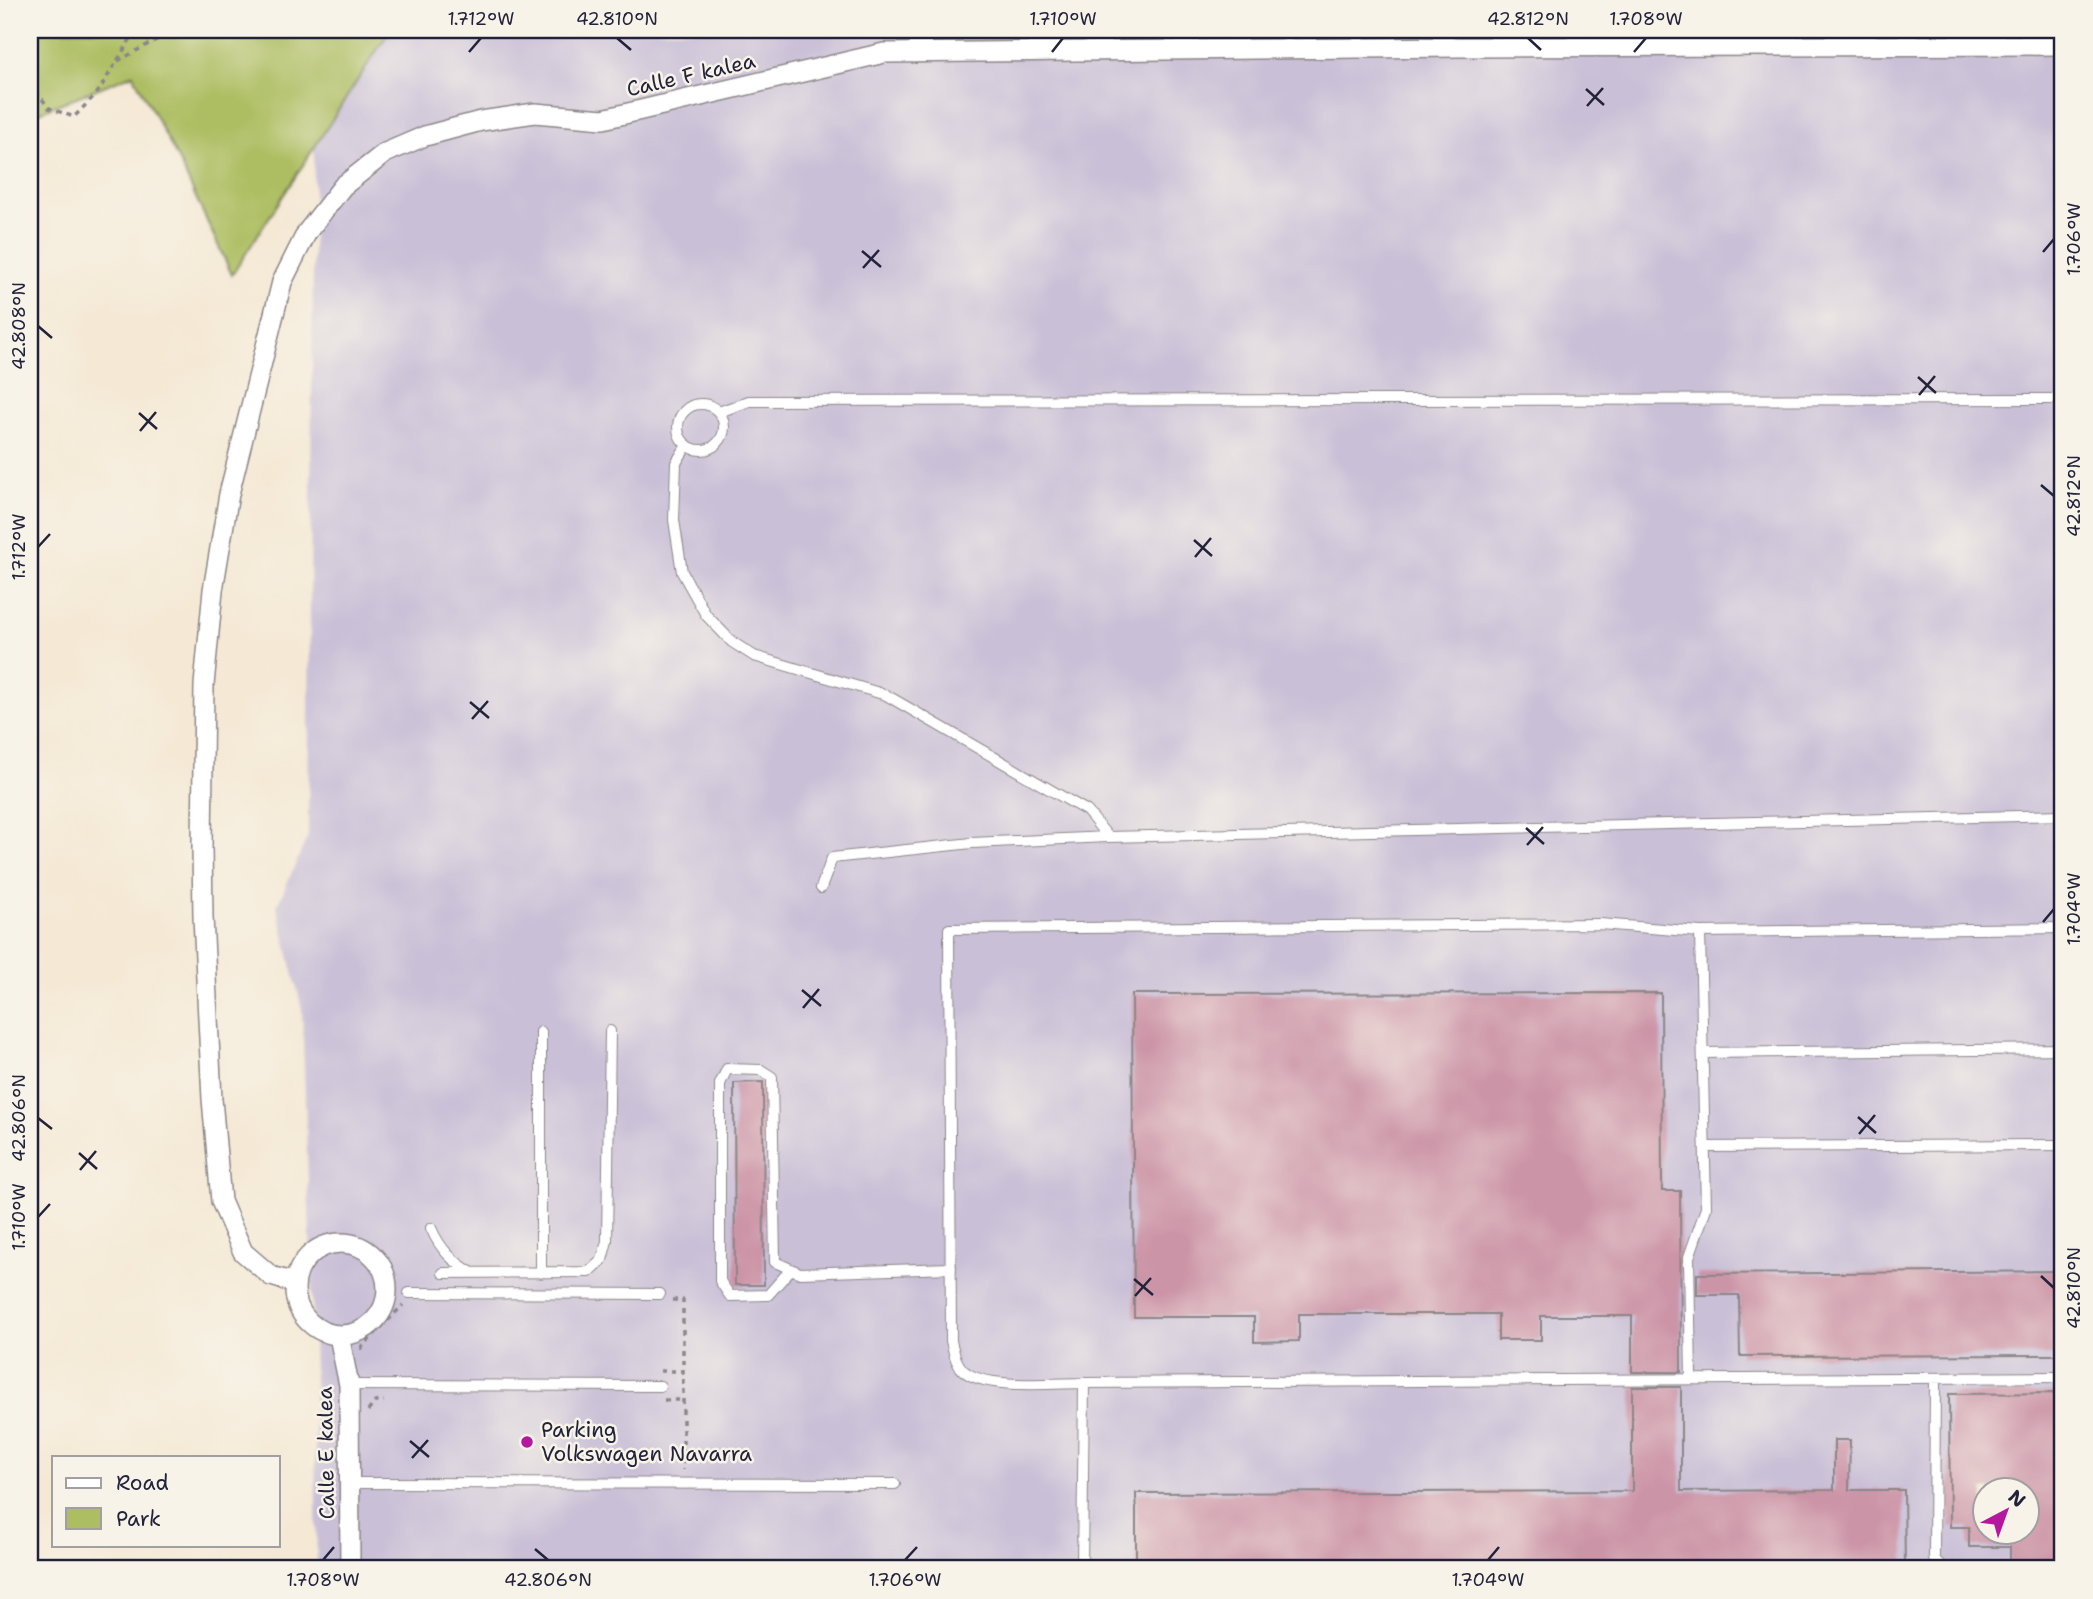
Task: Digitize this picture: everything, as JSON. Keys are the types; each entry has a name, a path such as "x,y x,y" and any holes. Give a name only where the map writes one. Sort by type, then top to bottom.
{"street":[{"path":"915,53 928,30"},
{"path":"1042,30 1057,51"},
{"path":"1849,46 1863,30"},
{"path":"1983,30 2003,45"},
{"name":"Calle F kalea","path":"295,1283 271,1276 243,1252 221,1201 211,1086 202,846 204,685 213,590 229,494 282,282 307,232 343,186 385,153 425,136 470,124 535,113 603,119 884,53 1057,51 1459,38 1849,46 2063,45"},
{"path":"334,1243 349,1243 363,1248 375,1257 388,1285 380,1316 369,1327 355,1334 339,1336 323,1332 305,1318 295,1298 295,1283 299,1269 308,1257 320,1248 334,1243"},
{"name":"Calle E kalea","path":"339,1336 349,1385 350,1569"}],"lane":[{"path":"719,412 749,401 2063,398"},
{"path":"701,403 719,412 725,423 725,431 717,445 702,450 687,445 678,431 678,423 686,409 701,403"},
{"path":"687,445 676,463 675,486 674,520 682,572 706,615 732,642 754,656 886,695 1087,811 1108,837"},
{"path":"821,888 832,858 972,844 1108,837 2063,815"},
{"path":"2063,928 1700,932 1600,924 949,929 951,1341 955,1359 964,1371 980,1380 1084,1382 2063,1377"},
{"path":"1691,1379 1689,1258 1706,1208 1700,932"},
{"path":"443,1273 589,1272 602,1260 607,1241 610,1031"},
{"path":"541,1032 541,1273"},
{"path":"1703,1053 2063,1049"},
{"path":"791,1269 768,1295 730,1296 720,1281 720,1084 727,1069 761,1070 772,1077 775,1262 791,1269 800,1273 951,1268"},
{"path":"1705,1147 2063,1146"},
{"path":"431,1228 439,1247 457,1264 473,1273"},
{"path":"409,1296 660,1297"},
{"path":"1935,1378 1934,1559 1944,1569"},
{"path":"1082,1569 1084,1382"},
{"path":"349,1385 660,1386"},
{"path":"350,1483 895,1484"}],"path":[{"path":"30,83 49,108 74,117 98,92 136,30"},
{"path":"117,62 174,30"},
{"path":"363,1359 362,1347 409,1296"},
{"path":"660,1297 683,1300 682,1471 672,1471"},
{"path":"648,1371 683,1371"},
{"path":"661,1400 683,1400"},
{"path":"368,1411 375,1402 393,1401"}],"shaded area":[{"path":"390,30 2063,30 2063,1569 317,1569 313,1322 302,1009 277,906 308,836 314,150"}],"green space":[{"path":"30,30 390,30 232,275 179,161 133,74 30,116"}],"building":[{"path":"1661,993 1662,1191 1680,1191 1681,1372 1632,1372 1632,1316 1541,1316 1541,1340 1498,1340 1498,1314 1299,1314 1299,1341 1254,1342 1254,1317 1134,1317 1132,994"},
{"path":"763,1082 764,1285 735,1285 734,1083"},
{"path":"2063,1271 2063,1355 1740,1356 1739,1295 1697,1295 1697,1274"},
{"path":"1632,1387 1681,1387 1681,1491 1834,1490 1834,1440 1850,1440 1849,1490 1904,1490 1905,1569 1136,1569 1136,1493 1632,1491"},
{"path":"2063,1393 2063,1569 2010,1569 2010,1547 1969,1547 1969,1527 1950,1527 1949,1394"}],"place":[{"name":"Parking Volkswagen Navarra","path":"527,1442"}]}
